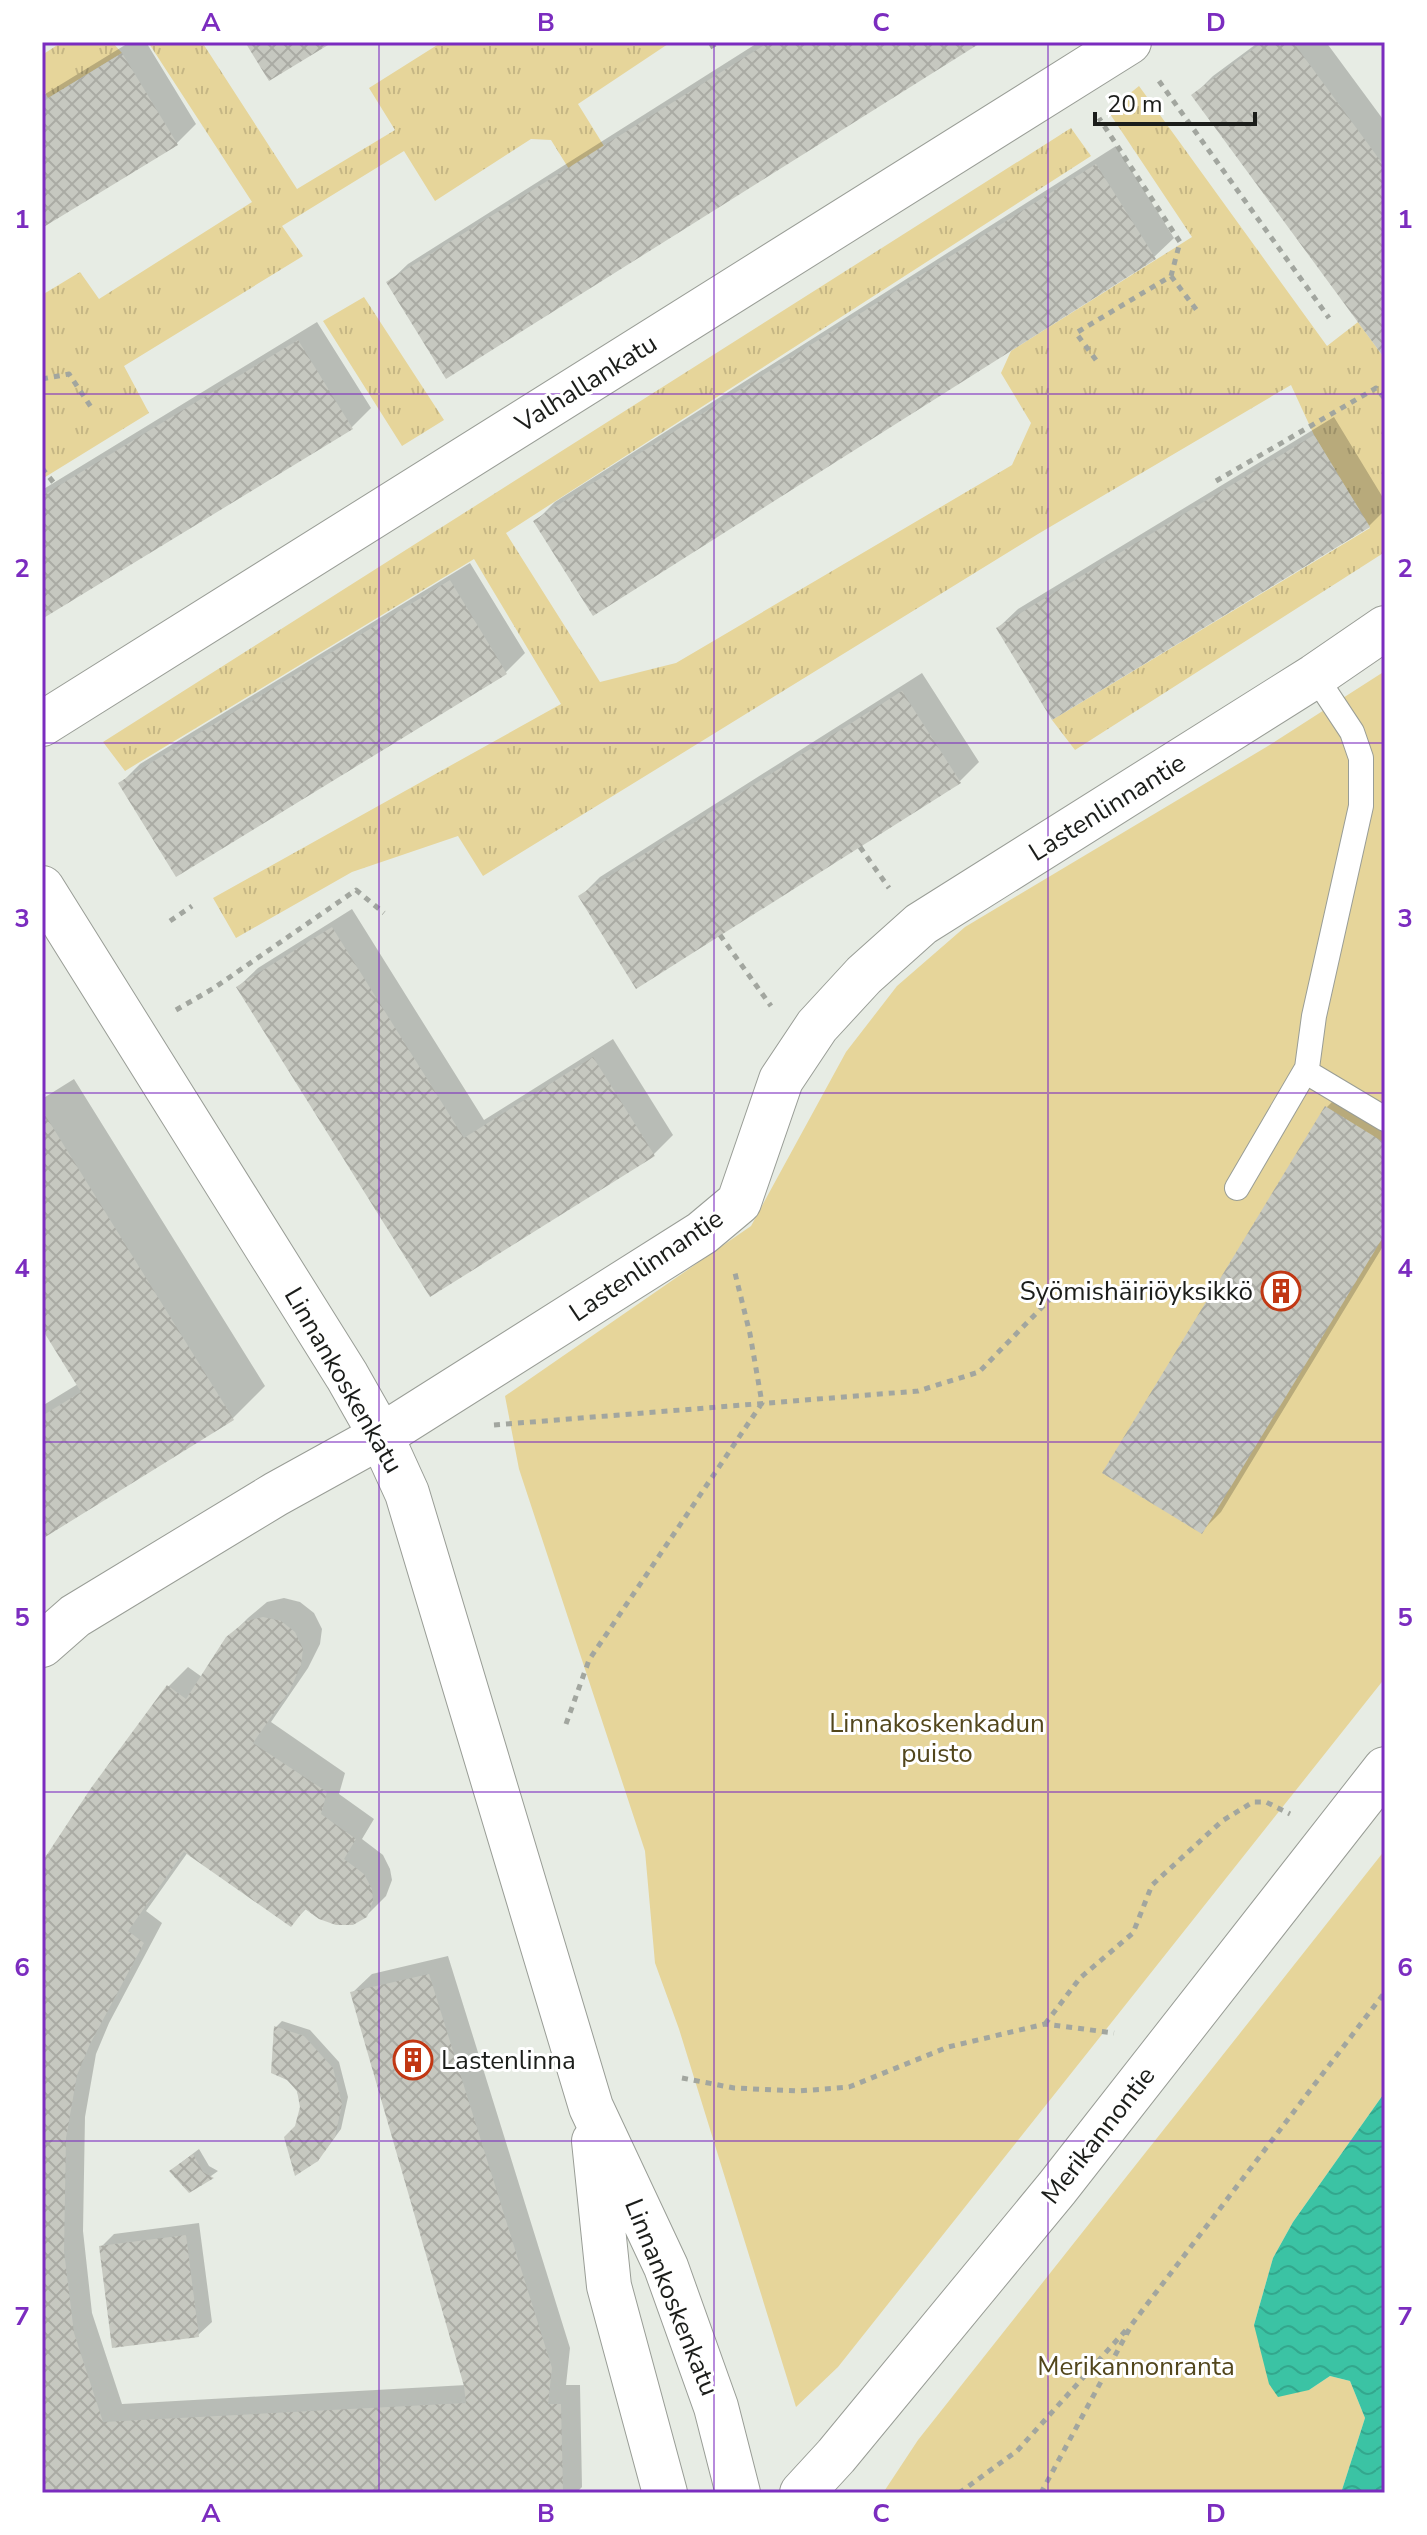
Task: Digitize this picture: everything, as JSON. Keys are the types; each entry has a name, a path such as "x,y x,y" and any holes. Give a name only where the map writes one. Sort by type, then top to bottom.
{"street":[{"name":"Valhallankatu","path":"42,724 1129,42"},
{"name":"Lastenlinnantie","path":"42,1645 75,1616 276,1494 381,1436 702,1233 739,1202 781,1080 817,1026 864,975 909,934 1315,676 1385,628"},
{"name":"Linnankoskenkatu","path":"42,888 347,1376 381,1436 407,1493 591,2107 666,2267 716,2407 738,2493"},
{"name":"Merikannontie","path":"802,2493 1057,2188 1385,1769"},
{"name":"Linnankoskenkatu","path":"591,2107 609,2286 665,2493"}],"lane":[{"path":"1237,1188 1307,1068 1314,1016 1361,806 1361,758 1352,732 1315,676"},
{"path":"1307,1068 1308,1073 1385,1119"}],"path":[{"path":"710,47 719,42"},
{"path":"1157,79 1329,318"},
{"path":"1096,114 1180,242 1171,276 1076,333 1096,360"},
{"path":"1171,276 1198,312"},
{"path":"42,379 69,374 91,407"},
{"path":"1216,481 1376,388 1385,399"},
{"path":"42,468 57,487"},
{"path":"134,1036 214,988 356,890 384,913"},
{"path":"170,921 192,906"},
{"path":"720,935 773,1010"},
{"path":"566,1724 589,1660 762,1403 750,1334 732,1264 702,1233"},
{"path":"482,1426 918,1391 979,1372 1056,1293"},
{"path":"1045,2024 1080,1978 1133,1933 1152,1885 1222,1821 1253,1802 1266,1802 1301,1820"},
{"path":"959,2493 1017,2451 1132,2324 1385,1992"},
{"path":"682,2078 734,2088 786,2091 849,2087 948,2047 1045,2024 1127,2034"},
{"path":"1041,2493 1132,2324"}],"green space":[{"path":"62,42 112,42 122,53 48,98 42,87 42,55"},
{"path":"148,42 202,42 297,189 395,130 369,88 442,42 671,42 578,104 604,146 569,169 551,140 531,139 435,201 404,151 282,226 303,256 124,366 149,413 42,479 42,295 80,272 99,299 252,202"},
{"path":"1139,86 1327,346 1358,322 1385,359 1385,552 1075,750 1052,720 1370,528 1314,435 1291,385 1038,534 483,876 458,836 352,872 236,938 213,898 561,704 474,559 125,771 103,742 1071,128 1091,156 506,533 600,682 676,663 1012,465 1031,423 1001,373 1011,351 1192,237 1108,111"},
{"path":"364,297 444,420 402,446 323,321"},
{"name":"Linnakoskenkadun puisto","path":"1385,671 1385,1678 838,2367 796,2407 679,2029 655,1963 645,1851 519,1469 505,1396 751,1226 846,1052 897,986 965,927 1268,746"},
{"name":"Merikannonranta","path":"1385,1850 1385,2092 1293,2222 1273,2258 1254,2325 1309,2390 1330,2376 1350,2381 1365,2418 1341,2493 879,2493 885,2490 918,2440"}],"water":[{"path":"1385,2092 1385,2493 1341,2493 1365,2418 1350,2381 1330,2376 1309,2390 1278,2397 1269,2384 1254,2325 1273,2258 1293,2222"}],"building":[{"path":"245,42 333,42 269,81"},
{"path":"769,42 982,42 446,379 386,282"},
{"path":"1263,42 1293,42 1385,167 1385,359 1191,95"},
{"path":"122,53 178,145 42,228 42,102"},
{"path":"1096,164 1156,259 593,616 533,521"},
{"path":"298,340 353,429 42,619 42,496"},
{"path":"1314,435 1370,527 1052,720 996,628"},
{"path":"450,580 507,674 176,877 118,783"},
{"path":"902,691 961,783 636,989 578,896"},
{"path":"332,927 464,1138 593,1057 655,1156 430,1297 236,987"},
{"name":"Syömishäiriöyksikkö","path":"1325,1106 1385,1143 1385,1234 1202,1534 1102,1473"},
{"path":"42,1110 234,1420 42,1539 42,1416 81,1392 42,1329"},
{"name":"Lastenlinna","path":"263,1617 281,1621 295,1632 303,1649 301,1665 290,1690 253,1743 327,1792 321,1814 356,1839 344,1859 364,1874 372,1889 373,1901 367,1917 353,1925 336,1925 319,1919 305,1909 291,1927 184,1852 128,1931 144,1943 90,2044 77,2075 66,2138 64,2251 74,2333 103,2422 466,2403 464,2386 350,1992 429,1974 552,2368 548,2404 561,2404 563,2493 42,2493 42,1862 91,1788 167,1685 186,1699 226,1637 246,1621"},
{"path":"274,2026 304,2036 333,2068 342,2104 335,2137 318,2161 295,2176 284,2137 295,2126 300,2107 297,2091 287,2080 271,2073"},
{"path":"193,2154 203,2172 214,2178 189,2193 169,2171"},
{"path":"186,2235 199,2337 112,2348 99,2246"}],"place":[{"name":"Syömishäiriöyksikkö","path":"1281,1291"},
{"name":"Lastenlinna","path":"413,2060"}]}
